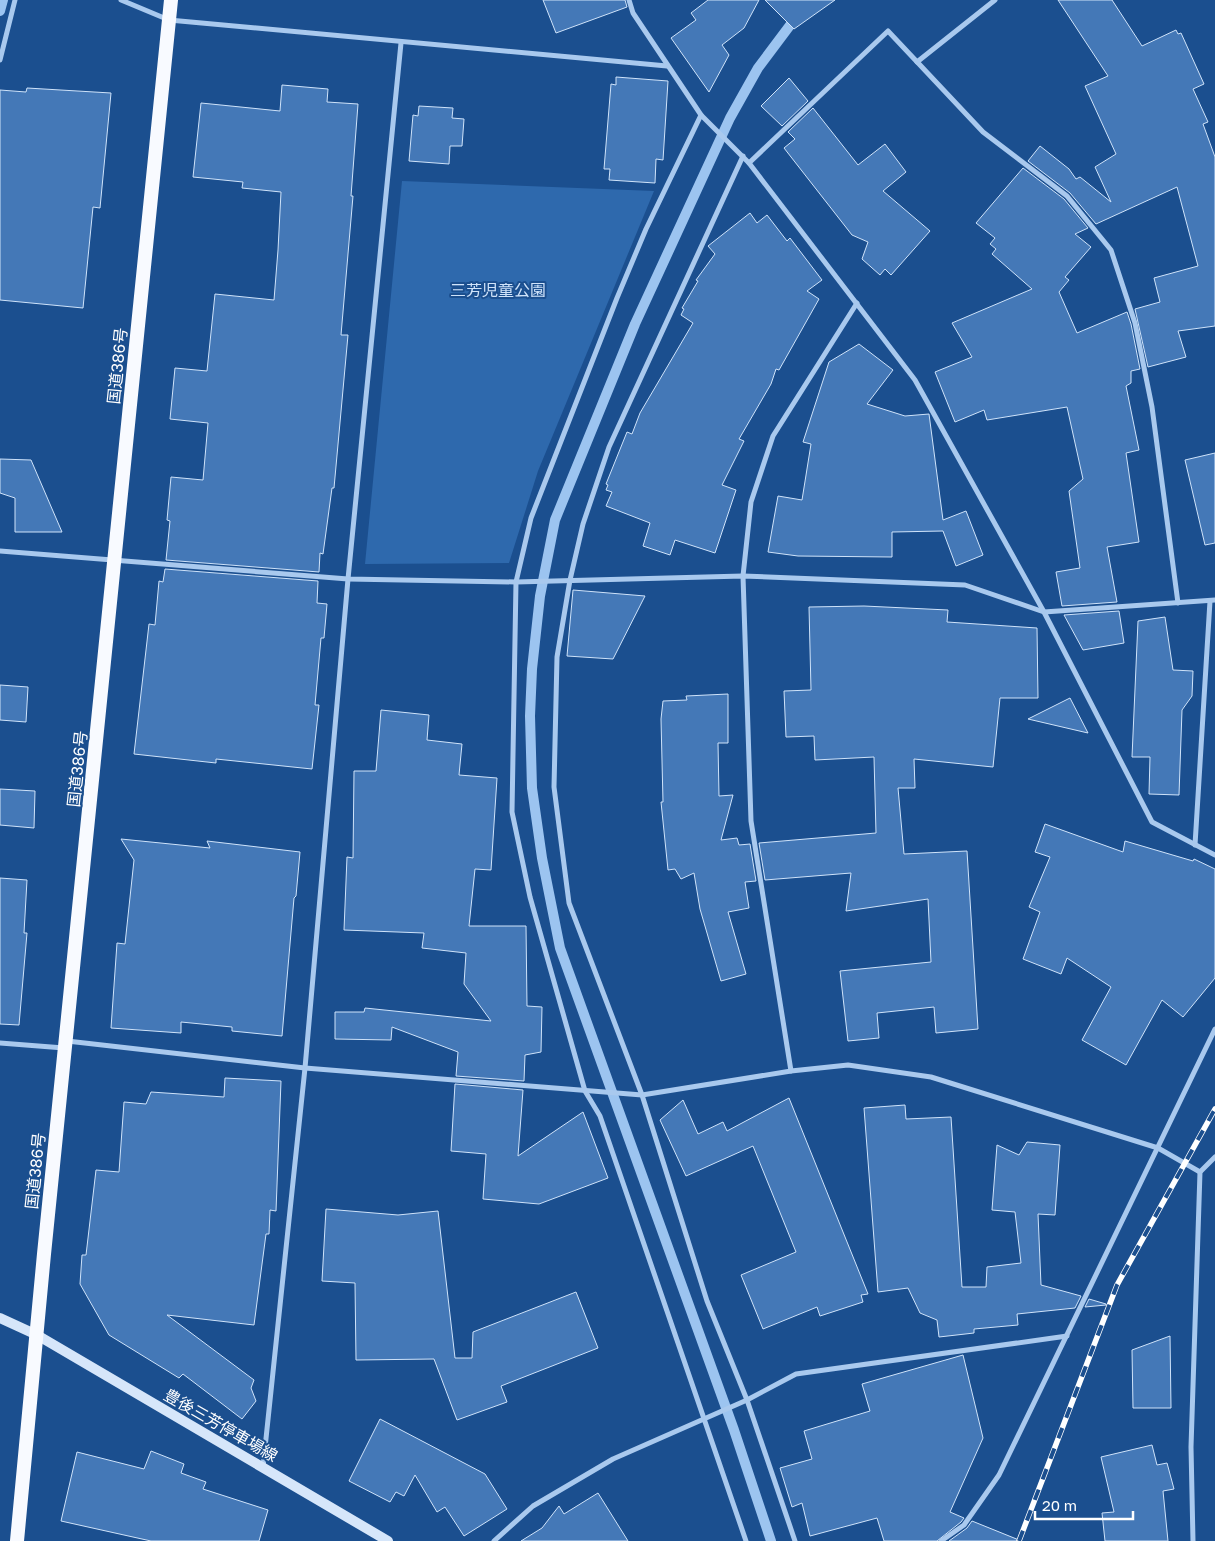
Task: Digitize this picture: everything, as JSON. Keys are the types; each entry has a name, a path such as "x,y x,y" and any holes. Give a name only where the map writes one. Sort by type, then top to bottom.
{"highway":[{"name":"国道386号","path":"17,1541 171,0"}],"main road":[{"name":"豊後三芳停車場線","path":"0,1318 37,1335 388,1541"}],"street":[{"path":"0,60 15,0"},
{"path":"121,0 169,20 248,26 400,43 667,66"},
{"path":"629,0 633,13 701,115 749,163 915,380 1044,612 1152,822 1215,855"},
{"path":"917,62 995,0"},
{"path":"749,163 888,31 983,132 1067,196 1110,250 1135,323 1152,407 1178,603"},
{"path":"263,1467 305,1068 348,579 400,43"},
{"path":"701,115 646,229 617,298 532,518 516,582 512,812 530,897 585,1091 600,1116 746,1541"},
{"path":"743,156 609,447 583,524 570,580 557,657 554,787 569,903 642,1095 706,1301 747,1400 795,1541"},
{"path":"792,1072 751,821 743,576 751,502 773,436 857,303"},
{"path":"0,551 348,579 516,582 743,576 966,585 1044,612 1212,601 1194,845"},
{"path":"941,1541 964,1525 999,1475 1215,1029"},
{"path":"0,1043 66,1044 305,1068 642,1095 848,1065 931,1077 1158,1148 1200,1172"},
{"path":"1193,1541 1191,1447 1200,1172 1215,1157"},
{"path":"494,1541 533,1506 613,1459 705,1420 796,1374 1067,1336"}],"green space":[{"name":"三芳児童公園","path":"402,181 654,191 538,471 509,563 365,564"}],"building":[{"path":"543,0 625,0 627,7 556,33"},
{"path":"708,0 759,0 744,28 722,45 729,55 709,92 671,38 696,20 691,13"},
{"path":"765,0 835,0 794,29"},
{"path":"1058,0 1112,0 1142,46 1176,30 1178,34 1181,33 1204,84 1193,89 1208,122 1203,124 1215,157 1215,326 1178,331 1186,357 1148,367 1135,309 1160,302 1154,278 1198,266 1177,187 1096,224 1070,193 1028,161 1040,146 1069,169 1076,179 1080,177 1111,202 1095,167 1116,154 1085,86 1108,76"},
{"path":"616,77 668,81 663,160 656,159 655,183 609,180 610,169 604,169 611,84 616,85"},
{"path":"789,78 808,101 782,126 761,106"},
{"path":"282,85 328,89 327,102 358,104 351,196 353,196 341,335 348,335 334,488 332,488 323,554 320,553 319,572 166,560 170,521 167,520 171,477 203,480 208,423 170,419 175,368 207,371 215,294 274,300 278,250 281,192 242,188 243,182 193,177 201,103 280,111"},
{"path":"27,88 111,93 100,208 93,207 83,308 0,300 0,90 26,92"},
{"path":"419,106 453,108 452,118 464,119 462,146 450,146 449,164 409,161 413,115 418,116"},
{"path":"813,108 858,165 885,144 906,172 883,191 930,231 891,275 885,269 880,275 862,259 868,242 852,235 784,148 795,139 788,132"},
{"path":"1023,168 1064,199 1088,228 1075,234 1091,247 1065,277 1069,280 1059,292 1077,333 1127,312 1131,324 1140,369 1131,371 1131,383 1126,386 1139,450 1126,453 1139,542 1107,547 1117,602 1062,606 1056,572 1080,568 1069,491 1083,479 1067,407 987,420 984,410 955,422 935,372 972,357 952,323 1032,289 992,254 996,249 990,244 995,238 976,223"},
{"path":"750,213 757,223 767,215 787,241 790,238 822,280 807,291 819,299 779,370 776,369 771,384 739,439 744,441 722,485 736,490 715,553 675,540 670,555 643,546 650,523 606,506 612,492 606,490 608,485 606,484 627,432 632,434 640,413 693,323 681,315 684,309 682,308 698,281 696,280 715,254 708,246"},
{"path":"859,344 893,370 867,404 905,416 929,414 943,520 966,511 983,555 956,566 943,531 892,532 892,557 798,556 768,552 778,496 802,500 811,444 803,442 829,362"},
{"path":"1215,453 1215,543 1205,545 1185,460"},
{"path":"0,459 31,460 62,532 15,532 15,498 0,493"},
{"path":"165,569 318,581 317,603 327,604 324,638 321,638 315,705 319,705 312,769 216,759 216,763 134,754 149,624 155,625 159,581 163,582"},
{"path":"573,590 645,596 613,659 567,656"},
{"path":"864,606 948,610 947,622 1037,628 1038,698 1000,698 993,767 914,759 915,788 898,788 904,854 967,851 978,1029 936,1033 934,1007 877,1013 879,1038 848,1041 840,971 931,962 928,899 846,911 851,873 765,880 759,843 876,833 874,757 815,760 814,736 786,737 784,691 811,690 809,607"},
{"path":"1119,611 1124,643 1083,650 1064,615"},
{"path":"1165,617 1173,670 1193,671 1192,696 1182,710 1179,795 1149,794 1150,757 1132,757 1138,621"},
{"path":"0,685 28,687 26,722 0,720"},
{"path":"728,694 728,743 718,743 719,796 733,795 721,840 737,838 739,845 750,844 756,881 745,882 749,908 728,912 746,974 721,981 700,909 694,873 681,879 675,869 668,870 661,802 663,802 661,719 663,701 687,700 686,696"},
{"path":"1070,698 1088,733 1028,719"},
{"path":"381,710 429,715 427,740 462,744 459,775 497,778 491,870 475,869 469,926 526,926 527,1006 542,1007 541,1052 525,1055 524,1081 456,1076 458,1052 392,1027 391,1040 335,1039 335,1012 364,1012 365,1008 491,1021 464,984 466,953 422,948 424,933 344,930 347,857 353,858 354,771 376,771"},
{"path":"0,789 35,791 34,828 0,825"},
{"path":"1045,824 1123,852 1125,841 1193,861 1194,859 1215,869 1215,978 1183,1017 1162,1000 1126,1065 1082,1040 1111,987 1067,958 1061,974 1023,959 1040,912 1029,907 1050,857 1035,852"},
{"path":"121,839 210,848 207,841 300,852 282,1036 232,1031 232,1027 181,1022 181,1033 111,1028 117,943 125,944 134,860"},
{"path":"0,878 27,880 24,933 27,933 19,1025 0,1024"},
{"path":"225,1078 281,1081 276,1211 270,1210 269,1234 266,1234 254,1325 167,1315 254,1380 251,1388 256,1401 242,1419 183,1374 179,1378 109,1335 80,1284 82,1255 86,1255 96,1170 119,1172 124,1102 146,1104 151,1092 224,1097"},
{"path":"455,1084 523,1090 518,1156 583,1112 608,1178 539,1204 483,1199 486,1154 451,1151"},
{"path":"789,1098 868,1294 861,1295 863,1302 820,1316 817,1307 763,1329 741,1275 796,1252 753,1146 686,1176 660,1120 683,1100 698,1134 723,1122 727,1131"},
{"path":"905,1105 906,1119 951,1117 962,1287 986,1287 987,1267 1021,1263 1015,1212 992,1210 997,1145 1019,1155 1027,1142 1060,1145 1055,1215 1038,1214 1041,1285 1081,1296 1075,1308 1017,1314 1018,1325 974,1329 974,1333 939,1337 937,1320 920,1313 908,1288 878,1292 864,1108"},
{"path":"326,1209 398,1215 438,1211 455,1358 472,1358 473,1332 576,1292 598,1348 501,1386 507,1402 457,1420 434,1359 356,1360 355,1283 322,1281"},
{"path":"1089,1299 1106,1304 1106,1305 1085,1307"},
{"path":"1170,1336 1171,1408 1133,1408 1132,1350"},
{"path":"963,1355 983,1438 950,1512 964,1518 961,1522 937,1541 884,1541 877,1518 810,1536 802,1503 792,1507 780,1468 812,1459 804,1431 870,1411 862,1384"},
{"path":"380,1419 485,1474 507,1509 464,1536 445,1507 437,1512 415,1475 404,1496 396,1492 390,1502 349,1481"},
{"path":"1152,1445 1157,1465 1167,1463 1174,1489 1163,1491 1168,1541 1105,1541 1102,1513 1114,1512 1101,1457"},
{"path":"151,1451 184,1464 181,1473 206,1482 203,1489 268,1510 259,1541 151,1541 61,1521 77,1452 144,1469"},
{"path":"598,1493 628,1541 521,1541 542,1528 559,1506 564,1514"},
{"path":"972,1521 1019,1541 949,1541 967,1528"}],"waterway":[{"path":"0,11 3,0"},
{"path":"771,1541 734,1430 560,948 542,858 532,788 530,716 532,669 540,596 555,520 635,324 730,118 758,68 809,0"}],"railway":[{"path":"1019,1541 1117,1285 1215,1109"}]}
